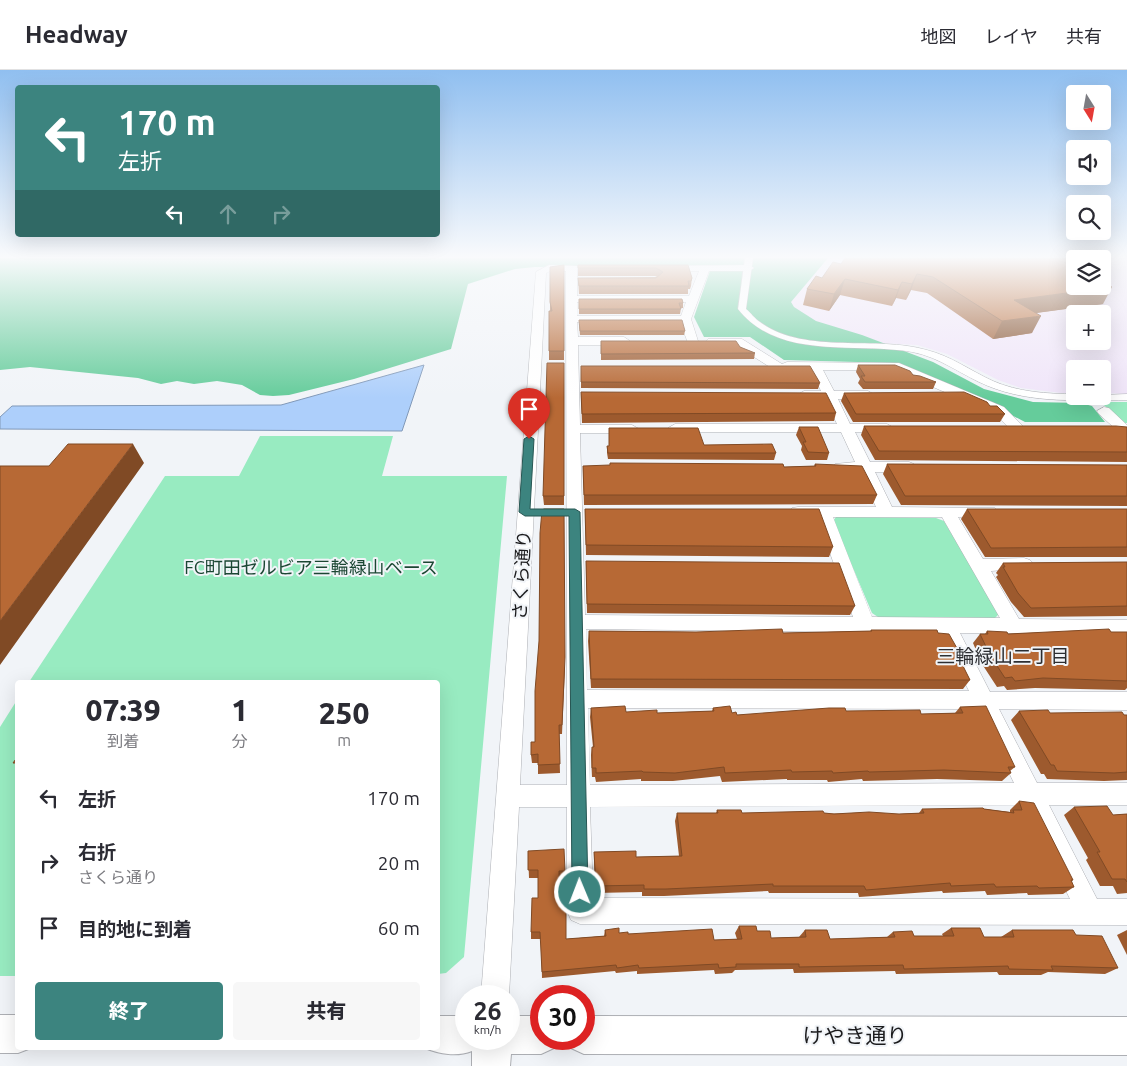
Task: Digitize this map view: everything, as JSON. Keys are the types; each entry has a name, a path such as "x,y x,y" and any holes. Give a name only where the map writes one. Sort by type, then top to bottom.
{"street":[{"name":"さくら通り","path":"496,985 525,512 538,366 540,304"},
{"path":"571,304 573,366 578,394 574,428 579,466 575,512 575,563 580,911 1127,912"},
{"path":"691,304 685,319 688,341 738,341 777,366"},
{"path":"743,304 742,309 747,317 757,326 771,333 809,342 914,349 938,356 986,382 1025,393 1062,397 1127,397"},
{"path":"572,319 685,319"},
{"path":"572,341 637,341"},
{"path":"757,366 895,366 999,410 1022,428 998,428"},
{"path":"815,366 887,512"},
{"path":"790,395 877,395"},
{"path":"934,395 963,395"},
{"path":"1104,411 1126,429"},
{"path":"574,428 642,428"},
{"path":"661,428 903,428"},
{"path":"1104,428 1126,429"},
{"path":"826,467 923,467"},
{"path":"525,512 594,512"},
{"path":"783,512 1007,512"},
{"path":"823,512 865,625"},
{"path":"947,512 1014,626"},
{"path":"575,563 595,564"},
{"path":"978,565 1038,564"},
{"path":"823,565 843,565"},
{"path":"576,622 1127,627"},
{"path":"946,625 1090,912"},
{"path":"577,699 1127,701"},
{"path":"508,796 1127,794"},
{"path":"0,1034 15,1034"},
{"path":"440,1035 455,1035"},
{"name":"けやき通り","path":"595,1035 1127,1036"},
{"path":"491,1066 492,1050"}],"shaded area":[{"path":"787,304 1127,304 1127,394 1111,393 1111,360 1066,360 1066,393 1061,393 1021,388 998,380 947,354 917,345 810,339"}],"green space":[{"path":"0,304 463,304 451,349 354,379 289,395 260,395 242,385 217,381 194,384 177,381 161,384 138,378 30,367 0,370"},
{"path":"698,304 792,304 816,321 862,335 933,362 984,389 1033,402 1066,403 1066,405 1092,406 1105,422 1025,422 967,392 894,363 784,360 750,337 704,337 694,317"},
{"path":"1111,402 1127,402 1127,423 1122,423 1104,405 1111,405"},
{"name":"FC町田ゼルビア三輪緑山ベース","path":"260,436 393,436 382,476 507,476 464,957 446,973 440,974 440,680 30,680 165,476 239,476"},
{"path":"836,517 936,518 944,521 999,614 995,618 881,619 872,613 833,521"},
{"path":"15,703 15,976 0,976 0,727"}],"water":[{"path":"424,365 402,431 0,429 0,417 12,406 281,405"}],"building":[{"path":"551,304 564,304 564,351 549,351 549,311 552,311"},
{"path":"579,304 679,304 681,309 579,309"},
{"path":"976,304 1022,304 1041,316 1002,321"},
{"path":"579,320 682,320 685,331 580,331"},
{"path":"601,341 736,341 740,347 755,353 601,354"},
{"path":"547,363 564,363 564,496 543,496"},
{"path":"858,365 895,365 910,371 913,375 936,382 865,382 861,376 865,376"},
{"path":"581,366 810,366 820,383 581,382"},
{"path":"581,392 826,393 836,413 582,414"},
{"path":"964,392 987,402 990,406 997,406 1005,414 856,414 844,393"},
{"path":"864,426 1127,427 1127,452 879,451"},
{"path":"799,427 818,427 829,453 808,452 803,442 806,442"},
{"path":"609,428 698,428 704,445 772,444 776,453 608,453"},
{"path":"68,444 133,444 0,621 0,466 49,466"},
{"path":"610,463 783,464 784,467 816,466 815,464 862,466 877,495 584,495 583,466 610,465"},
{"path":"887,464 1127,465 1127,496 905,496"},
{"path":"564,509 565,657 562,725 559,725 560,764 538,765 538,754 531,755 531,742 535,742 535,691 539,641 540,533 542,510"},
{"path":"585,509 819,509 833,547 586,545"},
{"path":"967,509 1127,509 1127,547 991,548"},
{"path":"586,561 839,563 855,606 587,604"},
{"path":"1127,562 1127,606 1031,608 1018,593 1003,567 1005,567 1003,563"},
{"path":"782,629 783,633 937,630 938,633 949,634 958,650 955,650 970,680 591,679 589,631 696,632"},
{"path":"1109,629 1111,632 1127,632 1127,681 1043,678 1015,681 1012,677 1005,678 990,655 980,634 988,634 987,631 1007,632 1008,634"},
{"path":"625,706 626,712 657,710 657,713 714,711 713,708 730,706 732,713 736,712 737,715 829,708 845,708 846,711 920,710 921,714 963,713 960,707 986,706 1015,767 1008,767 1011,773 944,770 833,773 832,771 792,772 791,770 725,773 724,767 675,773 642,771 596,773 596,768 592,768 592,747 594,747 591,708"},
{"path":"1048,710 1050,713 1122,712 1124,715 1127,715 1127,772 1057,771 1054,765 1051,765 1019,711"},
{"path":"1019,801 1034,803 1073,880 1071,880 1074,887 996,887 994,884 951,886 950,883 866,890 864,886 773,886 773,884 666,889 644,889 644,885 596,886 594,852 636,851 636,857 682,856 677,813 718,813 717,810 741,810 742,813 823,811 824,813 834,814 869,812 899,814 924,813 922,809 983,808 1014,813 1013,810 1022,810"},
{"path":"1107,806 1113,815 1127,814 1127,882 1125,879 1112,879 1097,852 1100,852 1074,807"},
{"path":"564,849 565,871 559,871 560,905 565,905 566,907 566,939 606,936 605,930 619,928 619,933 628,932 628,934 712,929 714,940 742,939 739,926 756,926 757,931 770,931 771,938 806,937 805,930 827,930 830,939 895,937 893,932 912,931 914,936 954,936 951,928 980,928 984,937 1014,937 1012,930 1073,930 1076,935 1102,936 1118,968 1051,966 1053,970 1009,969 1008,966 904,969 903,965 799,967 799,964 736,964 736,967 719,968 718,964 639,968 638,965 617,968 616,965 542,972 540,932 531,932 532,898 538,898 538,870 528,870 528,851"}],"district":[{"name":"三輪緑山二丁目","path":"1003,656"}],"route":[{"path":"529,439 525,512 575,512 580,892"}]}
